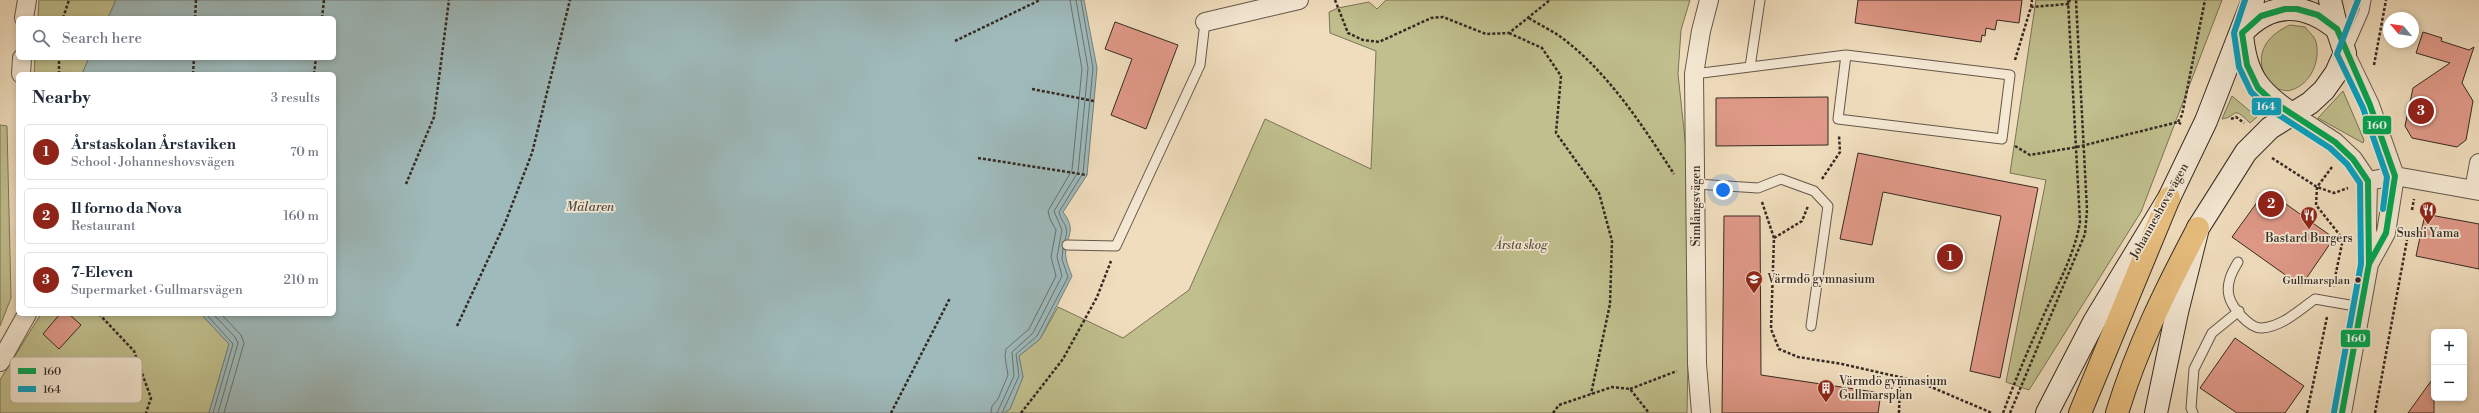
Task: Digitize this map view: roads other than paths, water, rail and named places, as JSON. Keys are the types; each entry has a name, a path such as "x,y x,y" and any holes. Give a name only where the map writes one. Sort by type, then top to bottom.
{"highway":[{"path":"2080,413 2169,198"},
{"path":"2117,413 2126,383 2154,311 2198,228"}],"main road":[{"name":"Johanneshovsvägen","path":"2047,413 2094,322 2169,198 2206,121 2242,33 2253,0"},
{"path":"2156,413 2177,312 2198,228 2246,152 2270,128 2310,103 2324,90 2336,73 2345,53 2330,0"},
{"path":"2292,114 2272,102 2258,88 2247,65 2242,33 2261,16 2286,8 2297,9 2318,15 2337,29"}],"street":[{"path":"24,16 27,0"},
{"path":"1205,22 1299,0"},
{"name":"Simlångsvägen","path":"1701,413 1697,364 1694,74 1709,0"},
{"path":"2345,53 2370,105 2395,176 2386,234 2369,264"},
{"path":"21,72 22,60"},
{"path":"2292,114 2336,142 2353,159 2368,181 2367,228 2369,264 2342,413"},
{"path":"2368,181 2395,176 2476,190 2479,163"},
{"path":"0,362 26,316"}],"lane":[{"path":"1750,67 1760,0"},
{"path":"2345,53 2364,11 2366,0"},
{"path":"1067,245 1116,246 1200,65 1205,22"},
{"path":"1694,74 1846,55 2010,75 2002,139 1838,119 1846,55"},
{"path":"1696,184 1758,188 1781,179 1814,191 1828,206 1811,326"},
{"path":"2238,262 2230,276 2229,297 2246,323 2261,328 2282,324 2315,299 2361,307"},
{"path":"2193,413 2194,369 2212,333 2239,311"}],"water":[{"name":"Mälaren","path":"116,0 1084,0 1097,68 1087,175 1063,212 1070,225 1066,260 1072,276 1040,339 1019,356 1023,377 1010,409 1004,413 209,413 229,344 203,316 336,316 336,72 83,72 88,60 336,60 336,16 109,16"}],"place":[{"name":"7-Eleven","path":"2421,111"},
{"name":"Il forno da Nova","path":"2271,204"},
{"name":"Sushi Yama","path":"2428,225"},
{"name":"Bastard Burgers","path":"2309,230"},
{"name":"Årstaskolan Årstaviken","path":"1950,257"},
{"name":"Gullmarsplan","path":"2358,280"},
{"name":"Värmdö gymnasium","path":"1754,294"},
{"name":"Värmdö gymnasium Gullmarsplan","path":"1826,403"}],"park label":[{"name":"Årsta skog","path":"1521,245"}]}
